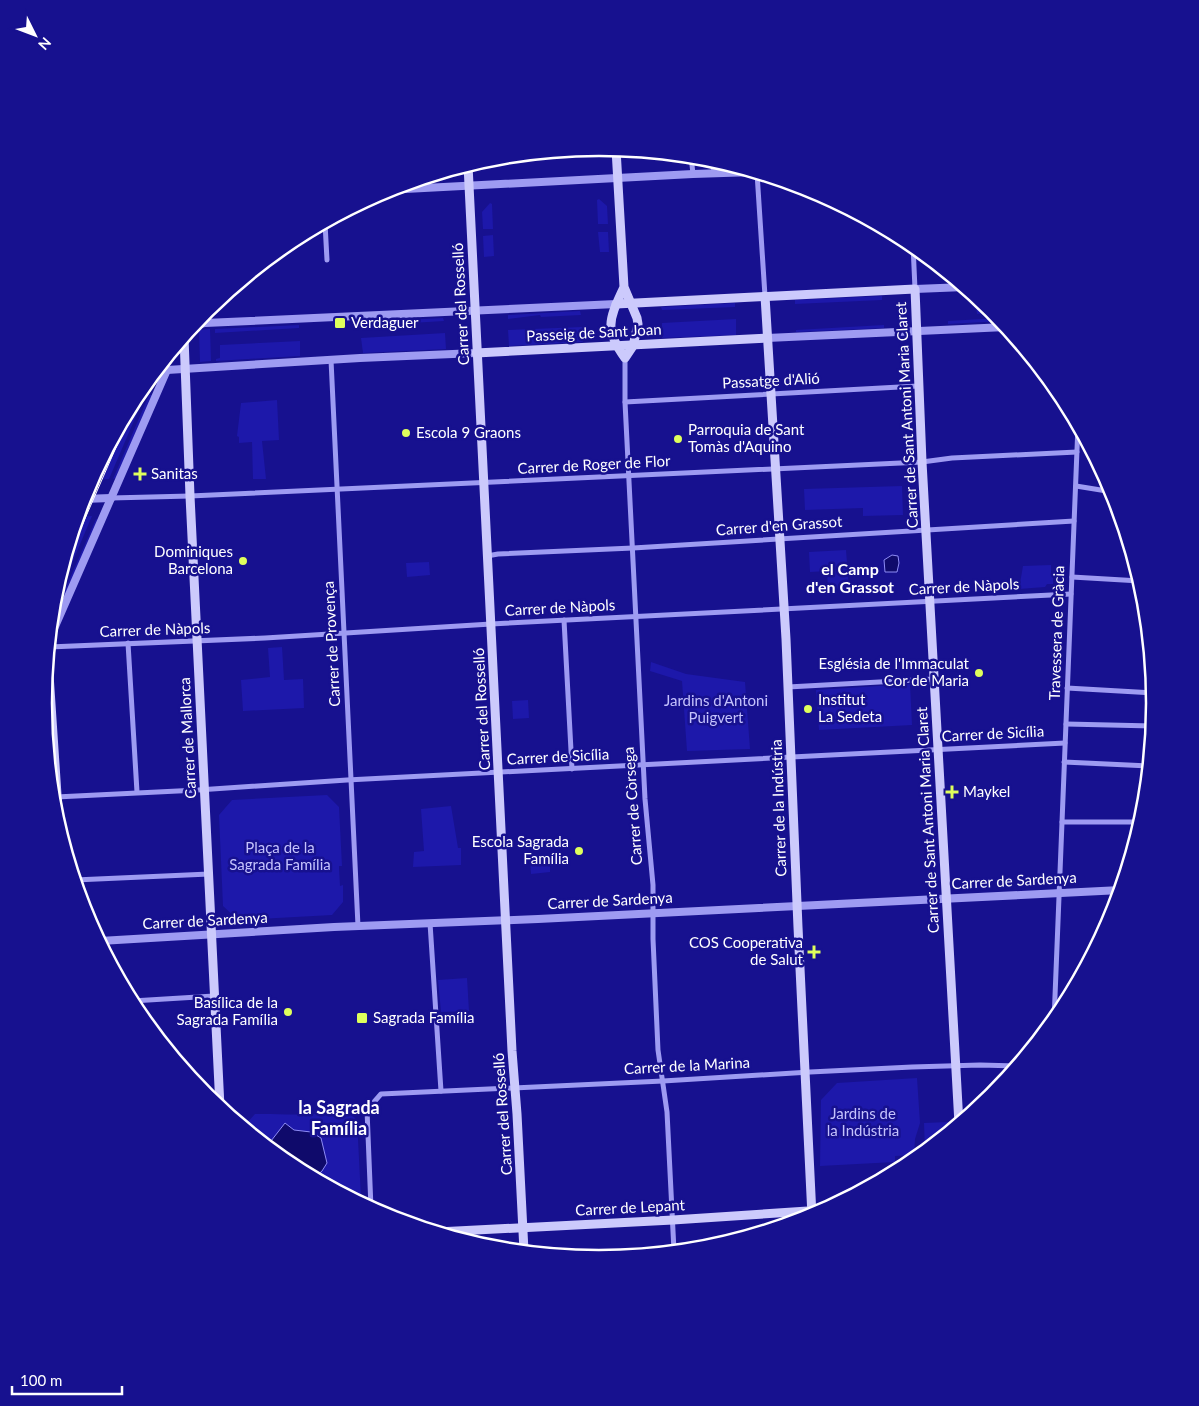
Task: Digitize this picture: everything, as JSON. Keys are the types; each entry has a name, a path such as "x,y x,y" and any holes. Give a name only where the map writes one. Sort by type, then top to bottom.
{"main road":[{"path":"617,156 624,287 638,318 633,346 625,358 617,346 610,324 624,287"},
{"name":"Carrer del Rosselló","path":"468,173 486,556 524,1244"},
{"name":"Passeig de Sant Joan","path":"616,304 915,289"},
{"name":"Carrer de Sant Antoni Maria Claret","path":"915,289 925,530 957,1116"},
{"name":"Carrer de la Indústria","path":"766,296 788,687 812,1207"},
{"name":"Passeig de Sant Joan","path":"476,353 767,338"},
{"name":"Carrer de Mallorca","path":"184,347 219,1096"},
{"name":"Carrer de Lepant","path":"458,1231 791,1215"}],"street":[{"path":"692,165 693,174"},
{"path":"713,169 714,173"},
{"path":"414,189 731,173"},
{"path":"757,180 766,296"},
{"path":"325,229 327,260"},
{"name":"Carrer de Sant Antoni Maria Claret","path":"913,256 915,289"},
{"name":"Passeig de Sant Joan","path":"915,289 954,287"},
{"name":"Passeig de Sant Joan","path":"208,321 616,304"},
{"name":"Passeig de Sant Joan","path":"767,338 997,327"},
{"name":"Passeig de Sant Joan","path":"167,370 476,353"},
{"name":"Carrer de Còrsega","path":"625,358 625,402 643,764 653,885 654,913 652,939 658,1050 667,1116 674,1245"},
{"name":"Carrer de Provença","path":"331,360 358,926"},
{"path":"60,616 167,370"},
{"name":"Passatge d'Alió","path":"625,402 918,386"},
{"name":"Travessera de Gràcia","path":"1055,1006 1078,438"},
{"name":"Carrer de Roger de Flor","path":"111,498 629,476 922,462 952,458 1077,452"},
{"path":"1076,486 1103,490"},
{"path":"92,499 111,498"},
{"name":"Carrer d'en Grassot","path":"486,556 1074,521"},
{"path":"1072,577 1132,581"},
{"name":"Carrer de Nàpols","path":"56,647 197,641 1071,594"},
{"path":"564,620 572,769"},
{"path":"128,643 136,792"},
{"path":"788,687 934,680"},
{"path":"1067,688 1146,691"},
{"path":"1066,724 1145,726"},
{"name":"Carrer de Sicília","path":"61,797 643,764 1065,743"},
{"path":"1064,762 1143,766"},
{"path":"1062,822 1133,822"},
{"path":"82,880 209,874"},
{"name":"Carrer de Sardenya","path":"107,941 358,926 1113,890"},
{"path":"430,924 441,1091"},
{"path":"141,1000 214,996"},
{"name":"Carrer de la Marina","path":"371,1199 366,1110 381,1094 954,1065 1009,1066"}],"green space":[{"path":"599,199 607,206 608,224 598,224 597,200"},
{"path":"490,203 492,204 493,229 483,229 482,212"},
{"path":"598,232 608,232 609,252 600,252"},
{"path":"493,235 494,256 484,257 483,236"},
{"path":"882,296 882,300 795,304 795,300"},
{"path":"735,303 735,307 662,310 661,307"},
{"path":"976,307 983,314 977,314"},
{"path":"580,311 581,315 541,317 540,315 508,319 508,315"},
{"path":"443,318 444,321 361,326 361,322"},
{"path":"736,319 736,335 662,338 662,323"},
{"path":"989,319 991,322 948,324 948,321"},
{"path":"299,325 299,328 215,333 215,329"},
{"path":"884,325 884,328 796,332 796,330"},
{"path":"582,327 583,342 509,346 508,330"},
{"path":"210,329 211,361 200,362 200,330"},
{"path":"445,333 446,349 363,353 361,338"},
{"path":"300,341 300,356 216,361 216,359 220,358 220,345"},
{"path":"149,395 152,395 116,478 113,479"},
{"path":"277,400 279,440 262,441 266,479 253,479 252,442 239,443 239,437 237,436 241,403"},
{"path":"140,407 109,479 101,479 126,429"},
{"path":"902,486 903,515 863,516 863,508 805,510 804,489"},
{"path":"86,516 92,516 69,571 71,561"},
{"path":"96,519 98,520 62,601 64,592"},
{"path":"846,550 849,588 828,589 827,571 810,572 809,552"},
{"path":"429,562 430,575 407,577 406,563"},
{"path":"1051,565 1051,574 1057,574 1056,578 1053,578 1053,584 1047,584 1045,587 1019,589 1023,566"},
{"path":"282,647 284,680 303,679 304,708 243,711 241,680 270,677 268,648"},
{"name":"Jardins d'Antoni Puigvert","path":"651,662 686,674 745,682 750,749 687,751 682,681 650,671"},
{"path":"910,684 912,725 819,730 816,690"},
{"path":"528,700 529,718 513,719 512,701"},
{"name":"Plaça de la Sagrada Família","path":"327,795 339,807 342,866 339,866 339,868 340,886 343,885 343,902 332,915 238,920 223,906 219,815 232,800"},
{"path":"451,806 458,848 461,848 461,865 413,867 414,852 424,851 421,809"},
{"path":"550,858 550,872 531,874 530,860"},
{"path":"467,978 469,1011 441,1012 438,980"},
{"name":"Jardins de la Indústria","path":"917,1078 920,1123 915,1139 914,1150 907,1155 895,1156 895,1162 820,1166 821,1100 837,1083"},
{"path":"342,1106 357,1120 361,1195 326,1177 296,1158 248,1121 255,1114 310,1114"},
{"path":"948,1122 925,1142 924,1123"}],"shaded area":[{"path":"892,555 898,556 897,572 885,572 884,560"},
{"path":"285,1123 294,1130 311,1132 321,1138 327,1163 320,1173 272,1140"}],"tram line":[{"path":"85,518 115,450"}],"place":[{"name":"Verdaguer","path":"340,323"},
{"name":"Escola 9 Graons","path":"406,433"},
{"name":"Parroquia de Sant Tomàs d'Aquino","path":"678,439"},
{"name":"Sanitas","path":"140,474"},
{"name":"Dominiques Barcelona","path":"243,561"},
{"name":"Església de l'Immaculat Cor de Maria","path":"979,673"},
{"name":"Institut La Sedeta","path":"808,709"},
{"name":"Maykel","path":"952,792"},
{"name":"Escola Sagrada Família","path":"579,851"},
{"name":"COS Cooperativa de Salut","path":"814,952"},
{"name":"Basílica de la Sagrada Família","path":"288,1012"},
{"name":"Sagrada Família","path":"362,1018"}],"district":[{"name":"el Camp d'en Grassot","path":"850,578"},
{"name":"la Sagrada Família","path":"339,1118"}]}
